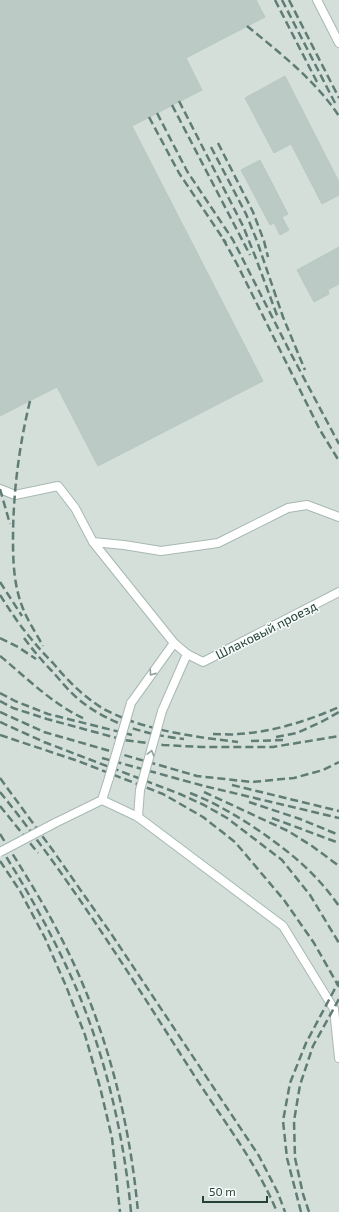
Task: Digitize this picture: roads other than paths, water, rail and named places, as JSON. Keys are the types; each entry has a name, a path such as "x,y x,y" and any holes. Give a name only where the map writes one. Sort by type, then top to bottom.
{"street":[{"path":"317,0 339,43"},
{"name":"Шлаковый проезд","path":"0,488 15,495 58,486 75,508 93,542 174,643 187,654 203,662 339,592"},
{"path":"93,542 161,551 218,544 288,508 307,505 339,517"},
{"path":"0,852 102,800 131,703 174,643"},
{"path":"138,817 140,790 162,711 187,654"},
{"path":"102,800 138,817 283,926 334,1009 339,1058"}],"railway":[{"path":"275,0 318,84"},
{"path":"282,0 335,103"},
{"path":"289,0 339,98"},
{"path":"247,26 308,79 330,103 339,116"},
{"path":"179,101 243,226 278,318"},
{"path":"172,105 250,255"},
{"path":"157,113 187,171 233,240 339,444"},
{"path":"149,117 179,173 226,243"},
{"path":"218,143 253,212 264,241 268,257"},
{"path":"211,147 246,214 257,241 283,317 305,370"},
{"path":"223,239 320,430 339,461"},
{"path":"30,401 15,487 13,557 14,573 19,598 26,616 43,646"},
{"path":"0,489 10,524"},
{"path":"0,582 22,616"},
{"path":"0,595 21,626 64,676 88,698 102,708 117,716 151,727 186,735 238,742"},
{"path":"0,638 18,647 36,659"},
{"path":"24,638 67,688 88,707 114,721 141,731 184,739"},
{"path":"0,656 51,698 73,713 85,719"},
{"path":"0,693 15,701 48,714 132,735"},
{"path":"0,701 13,708 47,719 124,740 163,745 201,747 273,747 339,736"},
{"path":"213,734 235,734 264,731 315,717 339,707"},
{"path":"0,712 44,732 197,776 252,782 294,778 323,770 339,762"},
{"path":"276,737 297,733 339,712"},
{"path":"0,722 44,742 180,794 227,818 282,860 310,895 339,943"},
{"path":"0,735 78,761 163,794 203,817 235,842 284,900 314,943 339,987"},
{"path":"251,741 285,740"},
{"path":"102,758 204,786 339,818"},
{"path":"0,778 112,935 259,1156 278,1193 285,1212"},
{"path":"232,785 339,811"},
{"path":"0,792 76,894 123,965 249,1157 269,1193 277,1212"},
{"path":"204,792 288,831 312,846 339,866"},
{"path":"190,793 228,811 287,851 319,881 339,906"},
{"path":"249,802 300,819 339,835"},
{"path":"0,806 38,853"},
{"path":"272,818 339,843"},
{"path":"0,834 37,894 74,963 101,1032 121,1103 134,1175 138,1212"},
{"path":"0,847 49,931 66,965 85,1010 112,1095 124,1154 131,1212"},
{"path":"0,861 20,891 45,938 85,1035 100,1087 112,1138 120,1212"},
{"path":"301,1212 287,1158 283,1121 290,1083 306,1043 339,981"},
{"path":"309,1212 303,1194 295,1158 294,1121 300,1085 313,1046 339,999"}]}
